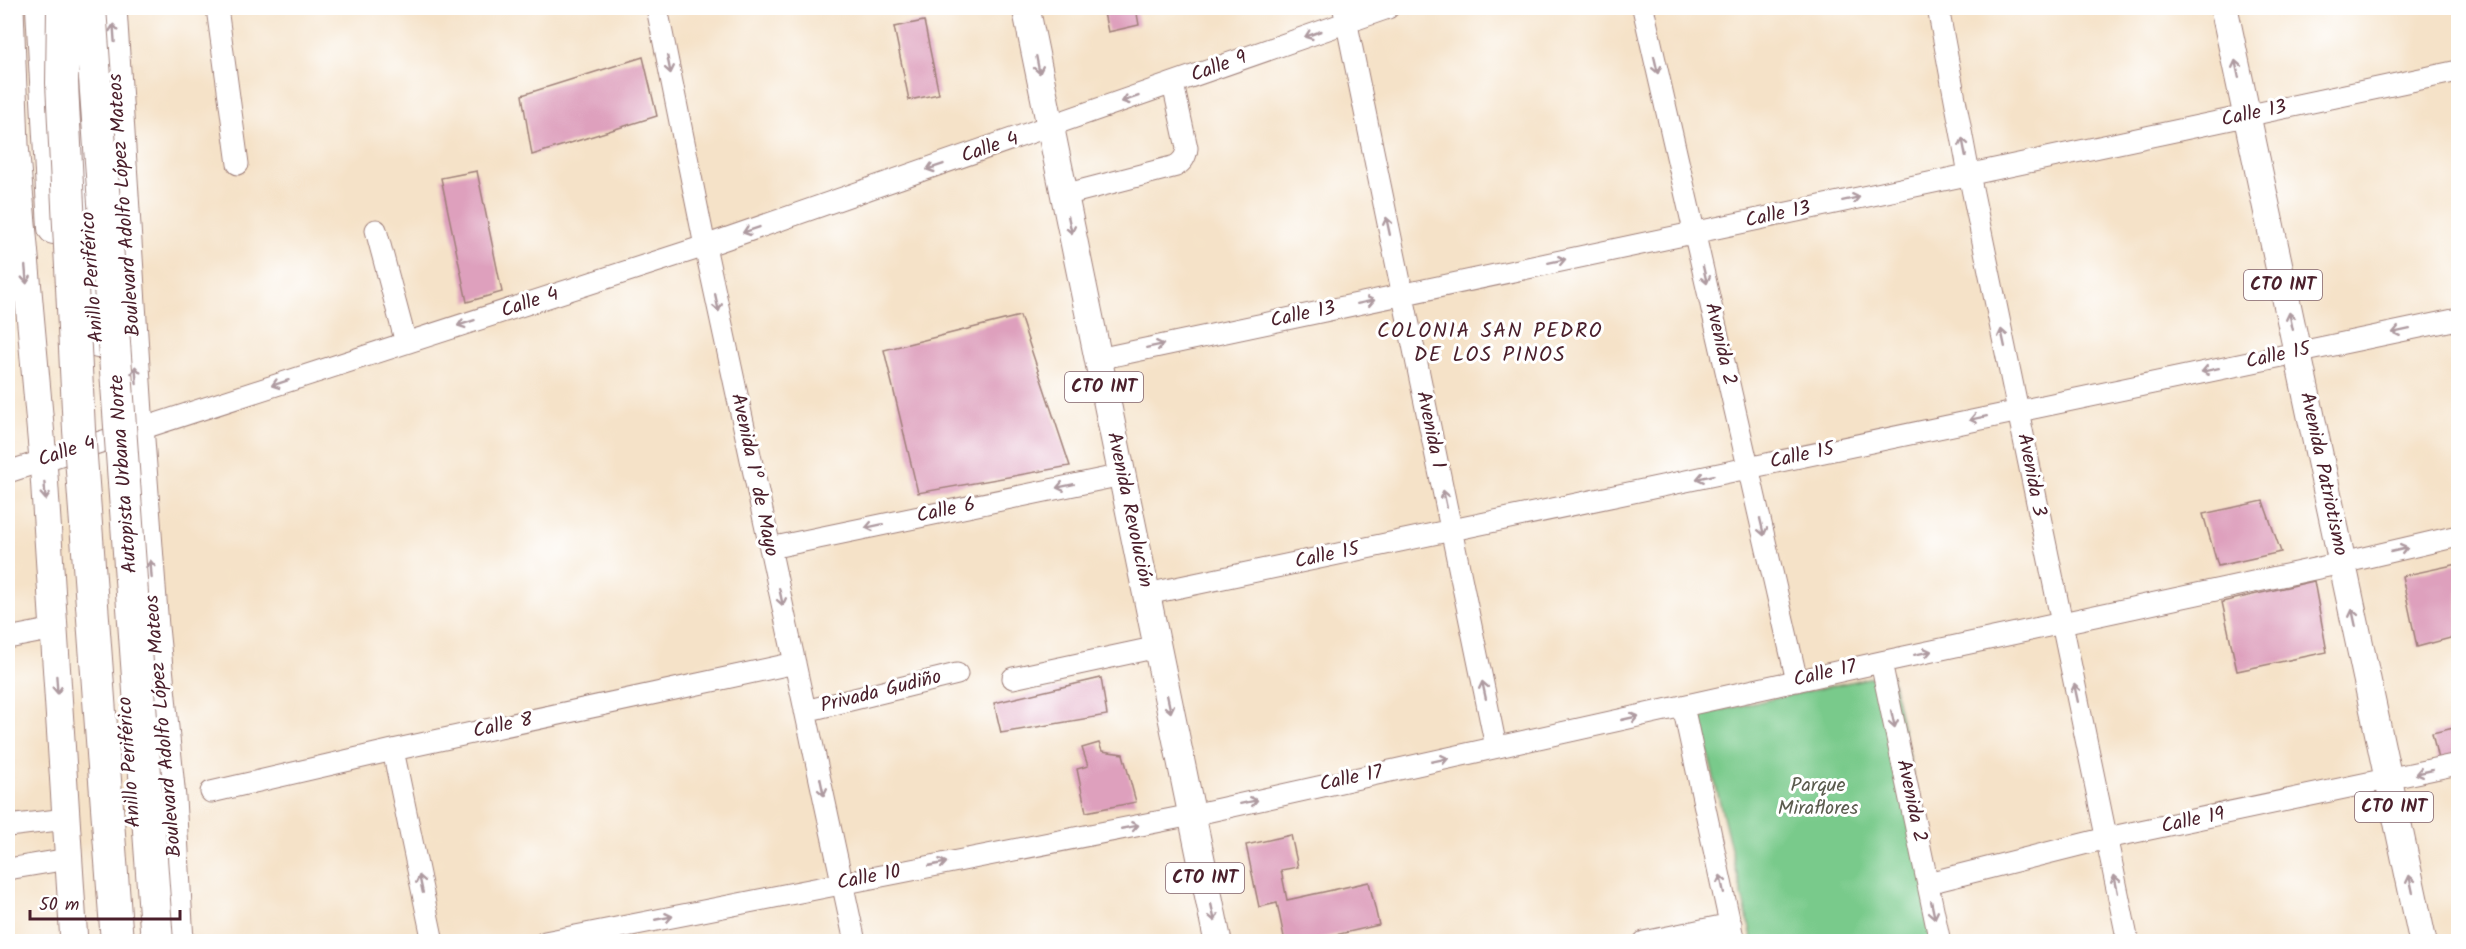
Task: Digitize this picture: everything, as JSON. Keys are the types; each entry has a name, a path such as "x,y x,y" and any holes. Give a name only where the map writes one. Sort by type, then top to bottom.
{"highway":[{"name":"Anillo Periférico","path":"42,8 50,165 106,942"},
{"name":"Autopista Urbana Norte","path":"63,8 62,83 79,430 117,942"},
{"name":"Anillo Periférico","path":"79,8 84,149 144,942"},
{"name":"Autopista Urbana Norte","path":"90,8 158,942"}],"main road":[{"path":"10,8 15,146 43,459 74,942"},
{"name":"Boulevard Adolfo López Mateos","path":"113,8 140,428 172,798 180,942"},
{"name":"Avenida Revolución","path":"1026,8 1218,942"},
{"name":"Avenida Patriotismo","path":"2224,8 2423,942"}],"street":[{"path":"217,8 238,164"},
{"name":"Avenida 1º de Mayo","path":"657,8 705,246 855,942"},
{"name":"Calle 9","path":"1050,127 1173,84 1345,15 1388,8"},
{"name":"Avenida 2","path":"1643,8 1797,681"},
{"name":"Avenida 3","path":"1938,8 1969,174 2128,942"},
{"name":"Avenida 1","path":"1345,15 1496,747"},
{"name":"Calle 13","path":"1098,358 2458,71"},
{"path":"1064,195 1176,166 1182,162 1187,148 1173,84"},
{"name":"Calle 4","path":"8,472 705,246 1050,127"},
{"path":"376,230 406,343"},
{"name":"Calle 15","path":"1147,594 2458,319"},
{"name":"Calle 6","path":"770,548 1122,474"},
{"name":"Calle 17","path":"1192,814 2458,536"},
{"path":"8,638 54,629"},
{"path":"1013,678 1158,647"},
{"name":"Avenida 2","path":"1881,662 1940,942"},
{"name":"Calle 8","path":"211,792 795,663"},
{"name":"Privada Gudiño","path":"805,711 957,674"},
{"path":"1644,942 1732,933 1683,706"},
{"path":"393,750 433,942"},
{"name":"Calle 19","path":"1928,883 2107,838 2458,765"},
{"name":"Calle 10","path":"545,942 1192,814"},
{"path":"8,826 66,819"},
{"path":"8,869 68,859"}],"green space":[{"name":"Parque Miraflores","path":"1891,673 1948,941 1753,941 1699,715"}],"building":[{"path":"1103,8 1136,8 1139,25 1108,32"},
{"path":"924,21 939,94 909,100 894,27"},
{"path":"643,57 657,116 532,155 522,95"},
{"path":"477,171 502,292 467,302 441,178"},
{"path":"1020,316 1070,466 918,493 884,350"},
{"path":"2263,501 2281,552 2218,566 2203,514"},
{"path":"2458,564 2458,636 2417,647 2402,576"},
{"path":"2314,581 2327,652 2237,671 2222,602"},
{"path":"1101,678 1107,715 1001,733 994,703"},
{"path":"2458,727 2458,759 2439,764 2432,733"},
{"path":"1099,743 1102,751 1123,754 1136,802 1086,812 1077,769 1088,766 1082,748"},
{"path":"1291,835 1298,867 1281,870 1287,900 1369,882 1379,925 1305,942 1285,942 1277,903 1259,907 1246,845"}],"district":[{"name":"COLONIA SAN PEDRO DE LOS PINOS","path":"1490,343"}]}
